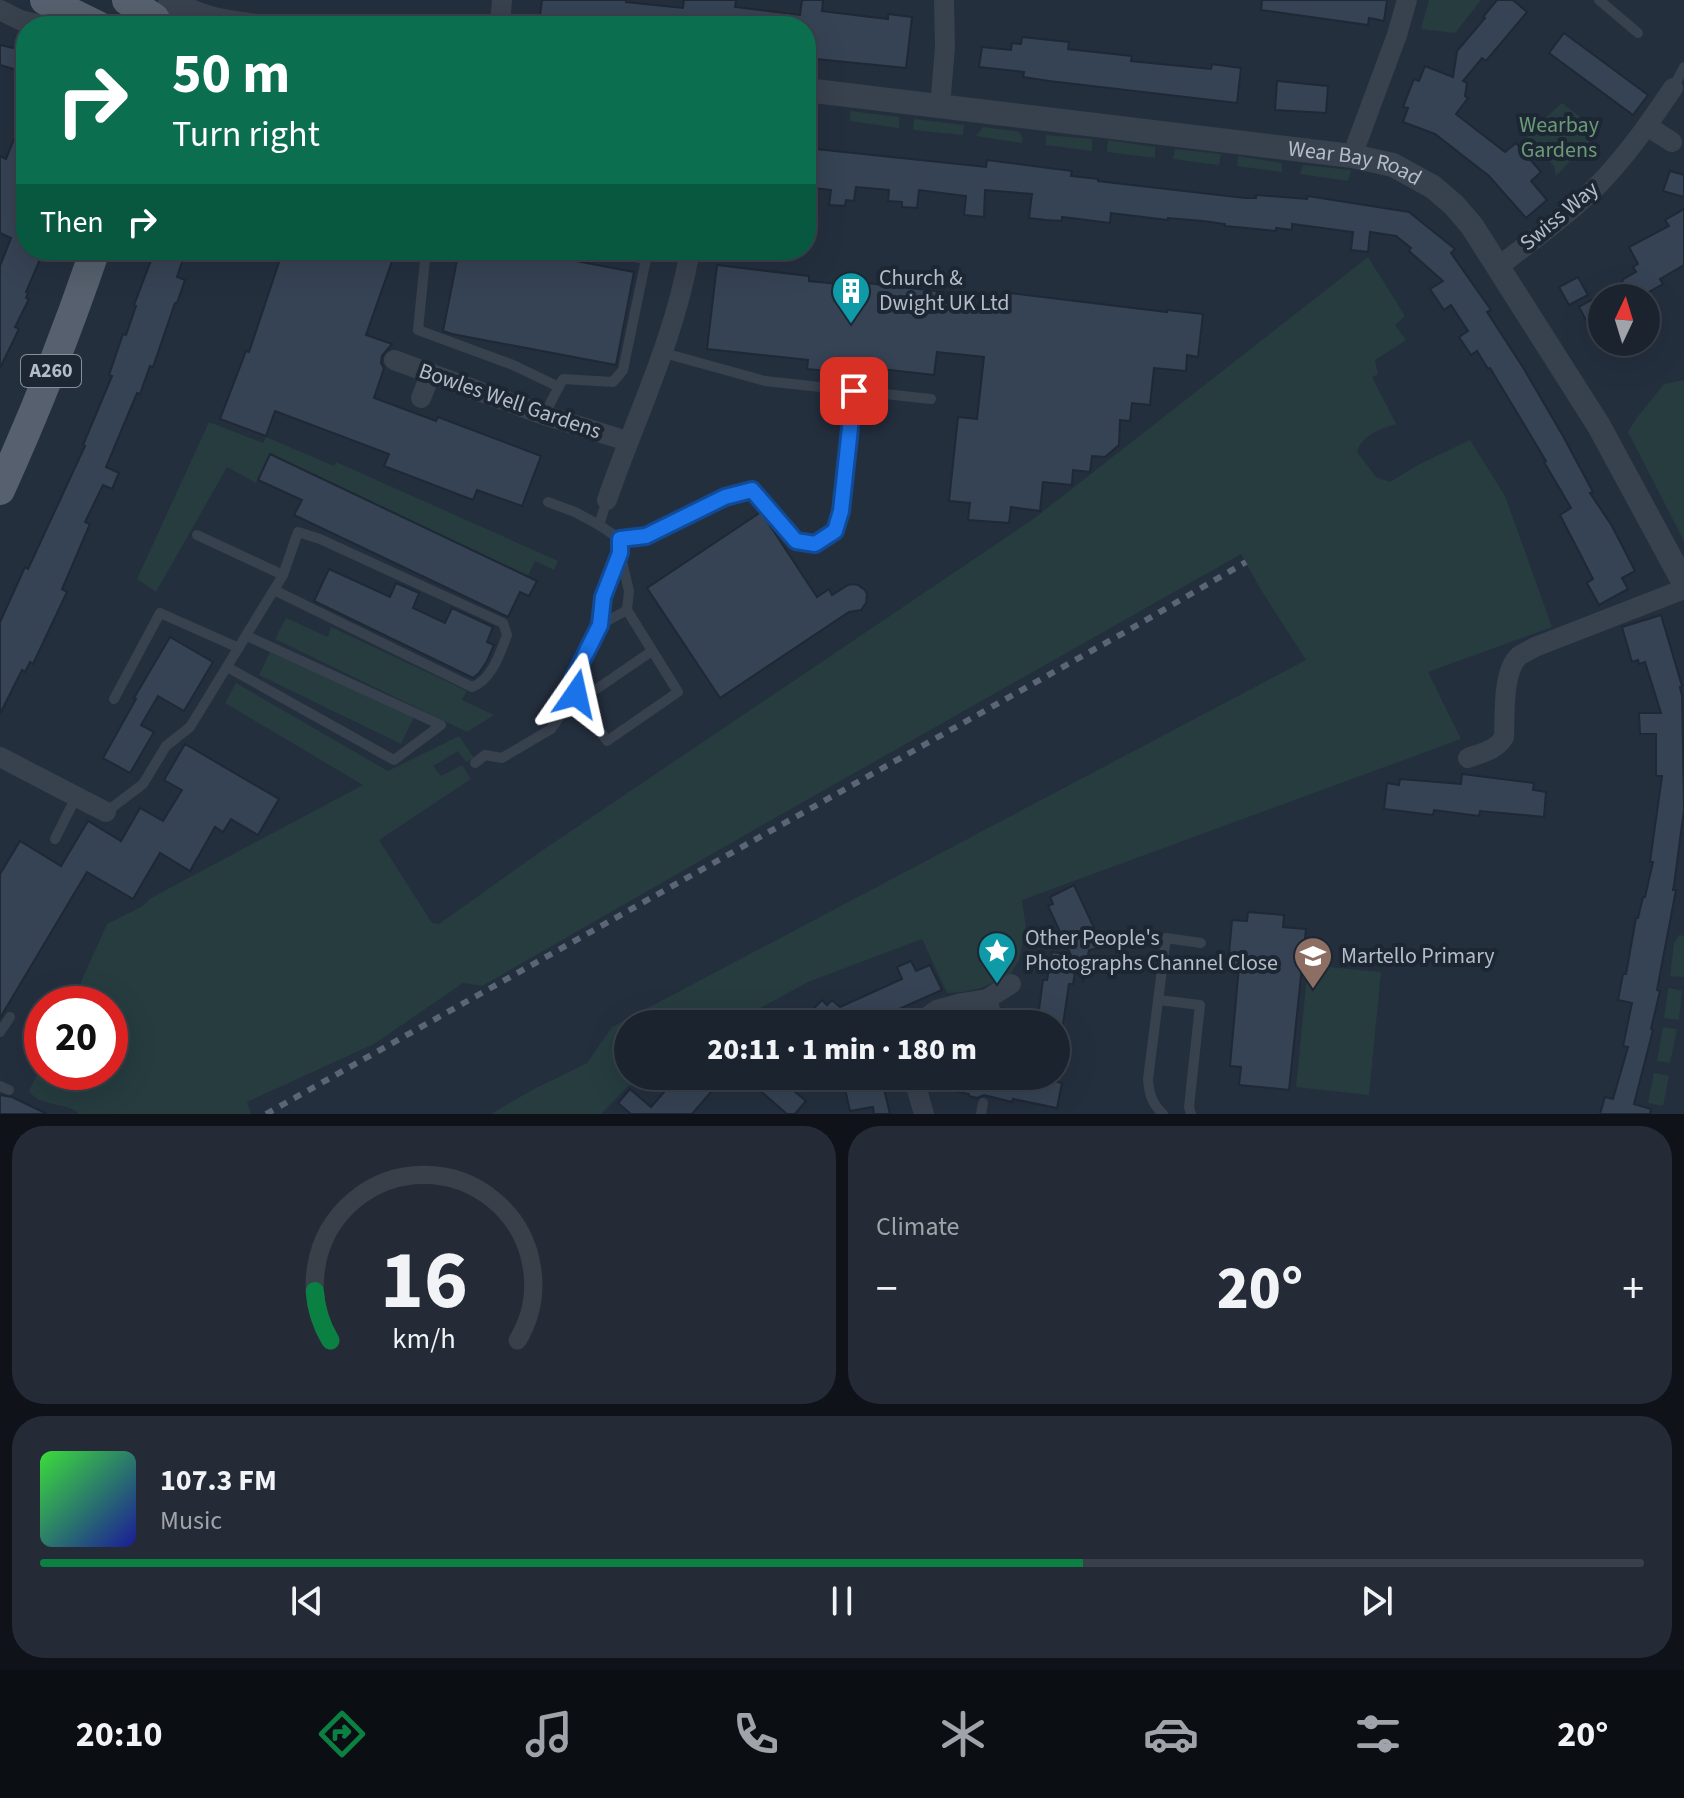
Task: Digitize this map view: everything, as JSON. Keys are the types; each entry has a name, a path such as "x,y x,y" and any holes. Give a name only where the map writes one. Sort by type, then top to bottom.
{"main road":[{"name":"A260","path":"0,490 69,325 92,260"}],"street":[{"path":"940,107 945,47 944,0"},
{"path":"1352,156 1407,0"},
{"path":"183,9 202,16"},
{"name":"Swiss Way","path":"1499,266 1554,225 1597,186 1647,126 1673,88"},
{"name":"Wear Bay Road","path":"816,91 1352,156 1393,165 1433,187 1472,226 1499,266 1599,426 1684,583"},
{"path":"1647,126 1678,147"},
{"name":"Bowles Well Gardens","path":"607,500 627,441 664,353 684,287 688,260"},
{"name":"Bowles Well Gardens","path":"394,360 544,415 627,441"},
{"path":"421,398 431,373"},
{"path":"1468,758 1501,744 1514,722 1506,684 1518,657 1535,647 1684,589"},
{"path":"0,757 106,812"},
{"path":"937,1010 987,999 1011,984"},
{"path":"987,999 990,1010"},
{"path":"917,1090 924,1114"}],"lane":[{"path":"1599,0 1638,33"},
{"path":"1673,88 1684,67"},
{"path":"425,260 418,330 513,365 559,387"},
{"path":"544,415 563,379 613,382 623,370 646,260"},
{"path":"664,353 765,381 931,399"},
{"path":"548,502 575,512 620,539 646,536 725,497 752,490 796,541 815,544 835,531 841,511 854,391"},
{"path":"599,525 607,500"},
{"path":"106,812 143,784 166,746 190,727 283,575 298,532 320,539 503,623 507,635 489,674 480,684 472,687 274,590"},
{"path":"197,535 283,575"},
{"path":"620,539 629,591 627,610 678,692 607,741 576,694 573,679 600,625 603,597 620,553"},
{"path":"600,625 627,610"},
{"path":"114,699 160,613 239,648"},
{"path":"227,667 394,760 441,725 247,636"},
{"path":"475,763 485,755 502,758 551,729 576,694 598,688 652,651"},
{"path":"55,839 76,797"},
{"path":"1163,1114 1153,1103 1148,1079 1166,938 1201,943"},
{"path":"1159,1000 1200,1005 1189,1107 1191,1114"},
{"path":"0,1032 10,1017"}],"green space":[{"path":"1429,0 1481,0 1455,33 1421,29"},
{"name":"Wearbay Gardens","path":"1562,103 1593,127 1596,134 1556,176 1554,166 1526,139"},
{"path":"850,111 899,117 899,128 850,121"},
{"path":"914,119 964,125 963,135 913,130"},
{"path":"983,127 1019,132 1022,143 976,136"},
{"path":"1046,135 1092,139 1092,151 1046,145"},
{"path":"1108,140 1155,147 1155,158 1107,152"},
{"path":"1175,149 1221,154 1219,165 1173,159"},
{"path":"1238,156 1282,163 1282,172 1237,166"},
{"path":"1303,165 1351,170 1348,181 1300,174"},
{"path":"1368,257 1405,316 1395,325 1406,340 1375,360 1378,374 1372,377 1396,424 1367,437 1357,452 1376,477 1390,482 1470,440 1505,496 1552,627 1428,672 1461,739 1022,900 1026,928 1019,960 1010,975 981,988 947,993 922,939 808,982 757,1010 644,1010 1306,660 1241,554 482,986 463,983 374,1044 247,1102 251,1114 79,1114 67,1107 40,1100 29,1091 128,1090 128,986 79,986 107,924 363,785 225,703 236,683 388,771 459,736 474,758 466,762 458,751 433,766 441,776 462,765 471,779 379,840 432,923 439,924 540,852 1032,520"},
{"path":"1684,380 1684,541 1628,432 1664,384"},
{"path":"209,422 263,443 266,437 334,466 336,462 558,561 554,570 535,561 528,576 271,454 256,483 227,467 156,592 137,579"},
{"path":"286,618 328,637 331,627 467,691 462,700 494,715 467,732 275,639"},
{"path":"270,652 414,717 401,744 259,675"},
{"path":"1679,935 1684,936 1684,977 1670,976 1674,943"},
{"path":"1308,965 1381,972 1369,1095 1296,1087"},
{"path":"1670,988 1682,991 1679,1020 1664,1018"},
{"path":"612,1027 614,1090 624,1090 601,1114 491,1114 587,1063"},
{"path":"1663,1027 1677,1029 1670,1063 1657,1061"},
{"path":"1654,1073 1669,1076 1663,1106 1648,1103"}],"building":[{"path":"542,0 626,0 683,8 684,0 736,0 735,7 800,15 802,0 823,0 822,11 888,19 888,14 912,17 906,68 816,59 816,16 540,16"},
{"path":"1262,0 1387,0 1384,21 1369,18 1368,25 1261,10"},
{"path":"1497,0 1513,0 1527,12 1486,61 1482,58 1463,81 1467,83 1465,96 1468,98 1456,114 1505,152 1516,143 1541,172 1531,181 1547,200 1526,218 1489,176 1435,134 1403,122 1408,108 1403,107 1414,79 1419,81 1425,66 1453,77 1457,51"},
{"path":"1564,33 1648,95 1633,115 1549,53"},
{"path":"1022,37 1069,42 1068,49 1132,56 1131,61 1211,69 1212,64 1241,68 1237,103 1049,81 1023,77 1024,72 979,67 982,47 1011,50 1012,43 1021,44"},
{"path":"0,45 16,49 16,70 0,65"},
{"path":"1277,81 1328,86 1326,113 1275,110"},
{"path":"16,134 16,260 40,260 26,292 29,299 15,327 19,329 0,368 0,266 11,238 0,233 0,156 6,159"},
{"path":"816,149 986,167 987,160 1072,171 1071,176 1098,181 1245,198 1256,198 1256,195 1307,199 1308,196 1409,212 1455,249 1451,253 1491,310 1487,312 1563,436 1593,492 1590,493 1612,526 1635,571 1622,578 1628,589 1599,605 1587,583 1593,579 1560,515 1571,508 1546,461 1490,368 1477,351 1471,355 1459,337 1468,331 1451,305 1444,310 1430,289 1443,281 1396,236 1370,232 1368,252 1351,250 1353,232 1292,224 1292,230 1276,228 1276,231 1111,213 1110,223 1062,217 1062,221 1046,220 1029,218 1032,194 985,190 984,217 964,215 966,196 919,190 917,208 902,207 902,202 888,201 889,190 856,187 854,201 846,200 845,206 829,205 831,190 816,188"},
{"path":"1670,171 1684,175 1684,197 1663,191"},
{"path":"1684,209 1684,265 1660,279 1663,284 1660,286 1619,284 1636,272 1633,267 1638,264 1629,247 1669,226 1665,220"},
{"path":"151,260 183,260 177,277 185,280 177,303 153,367 150,366 140,394 137,393 106,467 119,473 112,489 103,485 85,522 90,524 62,589 67,592 33,664 30,662 25,672 22,670 0,714 0,622 85,446 112,376 109,375 123,334 126,335"},
{"path":"280,260 392,260 366,335 392,344 382,356 384,368 374,398 436,421 438,417 541,456 522,506 477,490 473,500 384,466 389,454 275,411 266,436 220,419 246,351 249,352"},
{"path":"457,260 571,260 634,272 616,365 443,331"},
{"path":"717,265 809,276 809,281 849,285 850,281 944,292 943,302 1000,309 1002,292 1203,314 1198,357 1187,355 1186,371 1154,368 1150,405 1132,403 1130,421 1120,420 1119,445 1105,457 1092,456 1090,472 1073,470 1072,485 1043,482 1040,511 1011,507 1009,523 968,520 970,503 949,501 958,417 977,419 984,357 937,352 934,375 838,364 837,372 807,369 808,360 707,349"},
{"path":"1578,277 1588,295 1569,305 1559,287"},
{"path":"1588,302 1588,324 1579,307"},
{"path":"270,454 537,581 529,596 520,592 508,617 294,515 302,500 258,480"},
{"path":"761,512 817,597 829,589 832,595 853,584 865,590 866,603 861,610 849,612 720,698 647,588"},
{"path":"329,569 390,597 396,583 419,593 413,608 445,623 452,608 493,627 487,642 494,645 487,661 473,678 314,601"},
{"path":"1661,615 1682,686 1684,810 1673,890 1676,890 1657,990 1660,991 1634,1104 1651,1109 1650,1114 1600,1114 1605,1097 1613,1099 1628,1047 1623,1046 1632,1003 1618,1000 1636,918 1645,897 1653,862 1650,862 1662,776 1656,776 1656,734 1640,734 1639,713 1661,713 1645,662 1632,662 1622,627"},
{"path":"170,637 213,662 184,711 158,696 141,725 154,732 130,773 103,758"},
{"path":"185,744 279,799 258,835 231,819 223,832 215,827 190,871 160,853 133,899 87,872 0,1018 0,874 20,841 61,866 88,821 121,841 140,808 163,821 182,790 164,780"},
{"path":"1462,774 1534,783 1533,790 1546,792 1544,817 1480,811 1479,816 1434,810 1433,815 1384,809 1387,783 1399,785 1400,779 1461,784"},
{"path":"1074,885 1103,947 1089,950 1083,981 1080,974 1075,973 1073,984 1069,984 1065,1010 1039,1010 1043,980 1047,980 1052,952 1071,955 1048,906 1053,904 1050,897"},
{"path":"1248,912 1284,915 1283,927 1306,929 1289,1090 1239,1085 1241,1067 1230,1066 1239,966 1228,965 1232,920 1247,921"},
{"path":"911,961 916,971 930,965 942,990 897,1010 812,1010 822,1000 827,1005 832,1000 840,1007 902,979 897,967"},
{"path":"631,1090 651,1107 666,1090 713,1090 692,1114 631,1114 618,1103"},
{"path":"759,1090 793,1090 806,1101 795,1114 787,1114"},
{"path":"845,1090 884,1090 890,1114 874,1114 873,1107 850,1111"},
{"path":"949,1090 1061,1090 1057,1108 984,1095 977,1098"},
{"path":"0,1095 12,1097 47,1114 0,1114"}],"railway":[{"path":"266,1114 1246,562"}],"place":[{"name":"Church & Dwight UK Ltd","path":"851,325"},
{"name":"Other People's Photographs Channel Close","path":"997,985"},
{"name":"Martello Primary","path":"1313,990"}],"route":[{"path":"576,694 573,679 600,625 603,597 620,553 620,539 646,536 725,497 752,490 796,541 815,544 835,531 841,511 854,391"}]}
